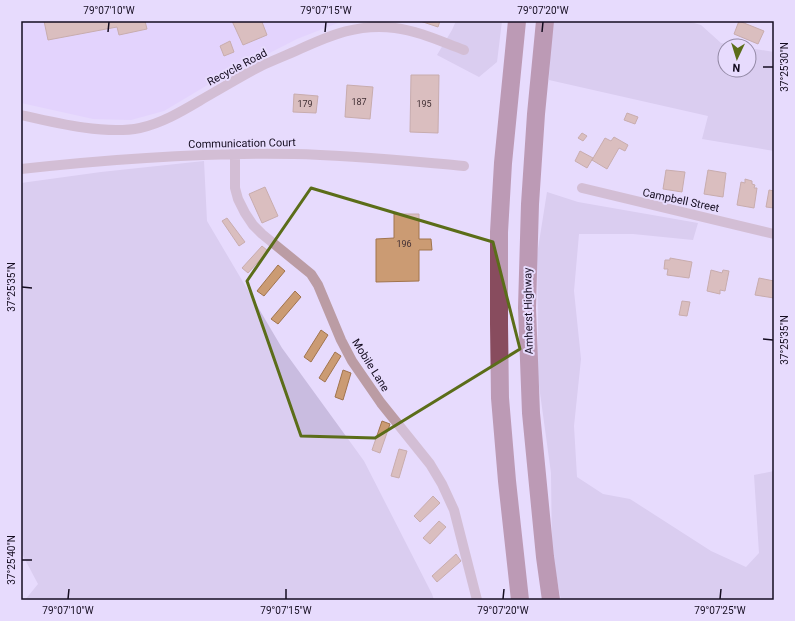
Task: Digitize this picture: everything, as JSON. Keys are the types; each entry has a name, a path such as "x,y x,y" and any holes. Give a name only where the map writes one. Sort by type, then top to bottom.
{"highway":[{"path":"512,58 513,21"},
{"path":"517,21 512,58 503,163 499,232 499,339 500,398 507,481 520,600"},
{"name":"Amherst Highway","path":"545,21 536,114 530,204 527,308 531,413 545,557 551,600"}],"street":[{"name":"Recycle Road","path":"21,115 49,122 90,128 117,130 149,126 166,119 260,67 335,34 372,26 394,27 413,31 464,50"},
{"name":"Communication Court","path":"21,169 149,157 235,154 295,154 370,158 464,166"},
{"name":"Mobile Lane","path":"235,154 235,188 245,212 262,234 311,274 318,285 341,340 352,361 381,403 430,464 442,484 454,510 477,600"},
{"name":"Campbell Street","path":"582,188 774,234"}],"highlighted area":[{"path":"311,188 493,242 520,349 375,438 301,436 247,281"}],"shaded area":[{"path":"21,21 343,21 297,39 211,83 164,111 131,120 93,119 21,103"},
{"path":"456,21 502,21 497,62 479,77 437,55"},
{"path":"551,21 687,21 701,25 717,39 717,78 757,78 757,49 774,52 774,151 702,139 708,116 549,80"},
{"path":"204,161 207,221 282,348 364,461 434,600 25,600 38,584 21,552 21,183 101,172"},
{"path":"547,192 578,202 698,223 693,240 633,234 579,234 574,291 581,359 574,426 577,477 603,494 630,499 711,551 746,567 759,553 754,475 774,471 774,597 768,600 561,600 552,554 551,473 537,371 537,255"}],"building":[{"path":"44,21 145,21 147,29 119,35 117,27 48,40"},
{"path":"232,21 265,21 262,22 267,35 243,45"},
{"path":"420,21 440,21 438,27"},
{"path":"739,21 764,31 758,44 757,38 744,38 734,34"},
{"path":"230,41 234,52 224,56 220,46"},
{"path":"411,75 439,75 438,133 410,132"},
{"path":"347,85 373,87 370,119 345,117"},
{"path":"294,94 318,96 316,113 293,112"},
{"path":"627,113 638,117 635,124 624,120"},
{"path":"582,133 587,136 583,141 578,138"},
{"path":"614,137 628,145 625,151 619,148 607,169 592,160 605,138 611,141"},
{"path":"580,151 593,158 587,168 575,161"},
{"path":"666,170 685,172 682,192 663,189"},
{"path":"708,170 726,173 723,197 704,194"},
{"path":"745,179 752,181 752,184 755,185 754,188 757,188 754,208 737,205 741,182 745,183"},
{"path":"265,187 278,216 262,223 249,194"},
{"path":"769,190 774,191 774,208 766,207"},
{"path":"394,214 419,214 419,239 431,239 432,250 419,250 419,281 376,282 376,239 394,238"},
{"path":"227,218 245,242 239,246 222,221"},
{"path":"262,246 268,251 248,273 242,268"},
{"path":"670,258 692,262 689,278 667,275 668,269 664,269 665,260 670,260"},
{"path":"278,265 285,271 264,296 257,291"},
{"path":"711,270 722,273 723,270 729,271 725,291 720,290 720,294 707,291"},
{"path":"759,278 774,281 774,298 755,295"},
{"path":"295,291 301,297 278,324 271,319"},
{"path":"682,301 690,302 687,316 679,315"},
{"path":"321,330 328,335 311,362 304,357"},
{"path":"335,352 341,356 325,382 319,378"},
{"path":"343,370 351,373 343,400 335,397"},
{"path":"382,421 390,424 380,453 372,450"},
{"path":"399,449 407,451 399,478 391,476"},
{"path":"433,496 440,503 420,522 414,516"},
{"path":"439,521 446,527 430,544 423,538"},
{"path":"456,554 461,561 437,582 432,576"}]}
